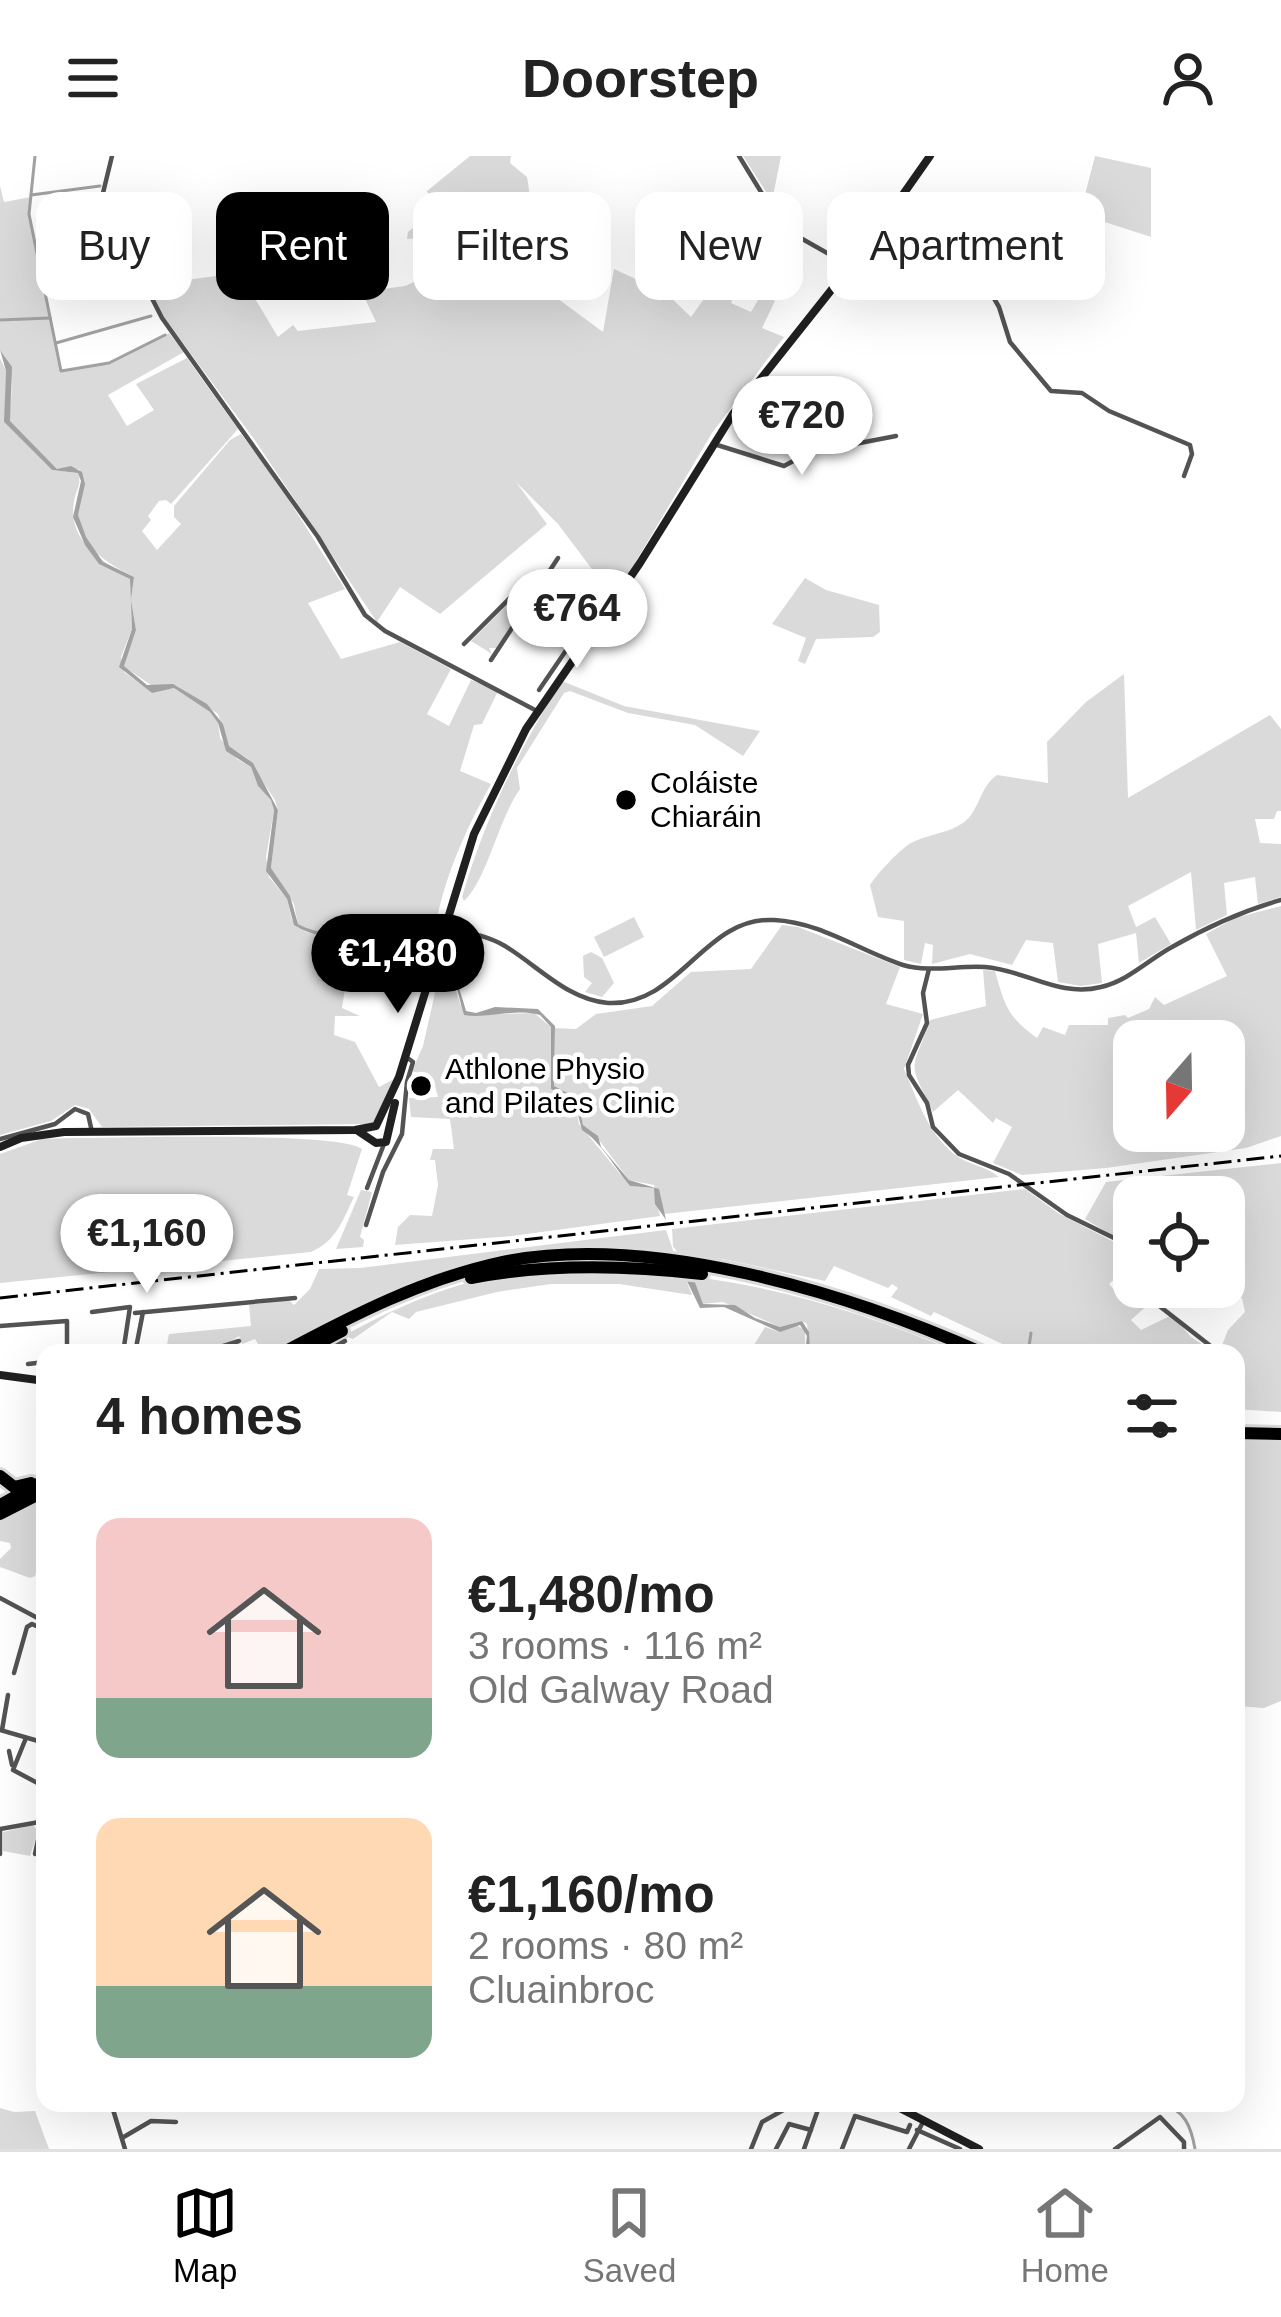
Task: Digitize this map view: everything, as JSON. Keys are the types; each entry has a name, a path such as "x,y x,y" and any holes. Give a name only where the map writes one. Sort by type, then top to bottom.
{"highway":[{"path":"301,1344 428,1283 505,1262 581,1256 665,1261 784,1282 865,1304 961,1344"},
{"path":"317,1344 388,1307 461,1280 539,1269 614,1267 702,1274 790,1290 865,1312 944,1344"},
{"path":"1245,1429 1281,1431"},
{"path":"0,1476 14,1486 36,1482"},
{"path":"0,1505 36,1485"},
{"path":"0,1514 36,1496"}],"main road":[{"path":"906,192 930,156"},
{"path":"376,1141 375,1126 399,1077 474,834 504,769 713,444 827,294"},
{"path":"355,1130 376,1141 390,1137 388,1128 430,975"},
{"path":"0,1143 40,1134 388,1128"},
{"path":"0,1375 36,1378"},
{"path":"908,2112 979,2149"}],"street":[{"path":"112,156 103,193 105,206 152,304 297,506 365,615 386,631 538,712"},
{"path":"739,156 783,228 827,253"},
{"path":"995,300 1010,342 1051,391 1082,393 1108,411 1190,445 1193,449 1184,476"},
{"path":"713,444 784,466 808,453 896,436"},
{"path":"490,661 492,650 558,558"},
{"path":"549,572 602,620"},
{"path":"464,644 519,589 534,594"},
{"path":"539,690 592,611"},
{"path":"444,927 497,941 578,995 612,1003 633,1001 659,989 724,932 760,920 810,927 903,965 929,970 984,967 1072,991 1100,988 1126,978 1167,949 1232,915 1281,900"},
{"path":"929,970 923,993 927,1023 908,1065 933,1127 959,1154 1009,1174 1067,1215 1113,1238"},
{"path":"366,1226 402,1134 413,1061 409,1059"},
{"path":"0,1143 55,1124 74,1109 88,1114 92,1132"},
{"path":"376,1141 368,1186 378,1186"},
{"path":"141,1344 139,1313 295,1298"},
{"path":"92,1312 130,1307 124,1344"},
{"path":"1163,1308 1208,1344"},
{"path":"0,1326 68,1321 67,1344"},
{"path":"230,1344 239,1341"},
{"path":"340,1344 345,1341"},
{"path":"28,1364 36,1363"},
{"path":"0,1598 36,1620"},
{"path":"14,1673 27,1627 36,1625"},
{"path":"8,1695 1,1730 36,1740"},
{"path":"13,1766 26,1738"},
{"path":"9,1751 16,1773 36,1782"},
{"path":"0,1854 0,1830 36,1822"},
{"path":"35,1854 36,1850"},
{"path":"114,2112 125,2149"},
{"path":"751,2149 762,2122 780,2112"},
{"path":"804,2149 817,2112"},
{"path":"889,2126 892,2112"},
{"path":"842,2149 855,2116 908,2132 910,2125"},
{"path":"1115,2149 1162,2117 1184,2142 1184,2149"},
{"path":"910,2149 924,2120"},
{"path":"122,2138 151,2121 176,2122"},
{"path":"776,2149 789,2124 811,2130"},
{"path":"917,2130 960,2149"}],"shaded area":[{"path":"470,156 511,156 510,163 527,177 529,192 427,192"},
{"path":"743,156 781,156 774,192 766,192"},
{"path":"1095,156 1151,168 1151,237 1105,222 1105,192 1086,192"},
{"path":"0,186 4,202 31,197 36,300 47,300 61,371 109,363 169,333 184,352 108,395 127,426 154,410 136,384 187,358 238,429 171,504 159,501 148,516 151,520 142,531 157,550 181,524 174,517 174,506 230,440 241,434 275,478 345,589 308,603 341,659 400,642 451,669 427,714 449,726 471,680 498,691 482,724 474,725 460,771 491,784 453,863 432,948 399,936 331,934 298,925 294,904 271,868 275,800 248,759 229,746 218,714 177,686 154,687 123,666 136,630 131,600 134,577 103,558 81,531 79,469 57,469 9,421 11,375 0,350"},
{"path":"614,269 635,279 635,300 673,300 691,317 703,300 732,300 751,312 758,300 773,300 762,328 784,337 712,433 626,578 604,571 598,577 558,524 516,482 547,524 440,614 400,587 377,622 154,300 192,300 192,279 216,276 216,300 256,300 278,337 293,325 298,331 376,322 366,300 389,300 389,288 413,283 413,300 560,300 603,332"},
{"path":"0,350 12,367 10,421 57,469 71,466 82,472 85,484 78,515 86,537 103,562 134,577 131,600 136,630 124,666 147,685 173,684 207,704 223,724 229,746 253,763 278,810 271,868 290,896 298,924 322,932 385,932 419,941 443,960 460,991 466,1011 538,1009 555,1026 554,1086 577,1098 583,1125 598,1136 601,1147 582,1130 575,1103 551,1089 551,1027 540,1015 464,1015 453,979 418,944 398,938 314,934 294,925 287,899 266,871 274,810 271,800 258,786 251,767 226,751 210,712 174,688 152,693 119,667 132,629 130,579 99,564 85,545 73,517 81,481 78,473 52,470 4,422 6,371"},
{"path":"0,358 6,371 5,423 52,470 78,473 76,528 90,549 130,579 132,629 121,657 124,672 152,692 174,688 210,712 220,738 237,759 251,767 258,786 272,800 266,857 269,877 287,899 292,920 306,932 336,940 366,934 391,939 388,978 392,980 382,991 379,982 361,970 347,976 342,1008 360,1016 335,1016 334,1035 355,1042 379,1087 396,1078 375,1124 102,1127 89,1109 75,1105 51,1121 0,1135"},
{"path":"805,578 826,590 879,605 880,632 873,637 816,639 805,664 798,661 806,638 772,624"},
{"path":"522,590 530,599 498,648 489,648 492,654 471,641"},
{"path":"1124,674 1128,798 1270,715 1281,729 1281,811 1274,819 1255,819 1260,843 1281,844 1281,897 1258,904 1255,877 1224,883 1227,915 1196,930 1191,872 1128,906 1136,927 1155,917 1171,944 1139,963 1136,933 1098,944 1102,983 1058,982 1053,943 1026,940 1012,965 970,954 932,964 933,945 925,943 921,964 904,960 904,921 878,917 870,885 911,843 965,821 997,775 1048,783 1047,742 1086,702"},
{"path":"562,681 624,706 760,731 743,756 695,725 628,713 570,691 564,693 517,768 520,789 464,901 471,868 504,786"},
{"path":"1281,906 1281,1136 1245,1148 1245,1020 1113,1020 1113,1152 1218,1152 1022,1175 993,1163 1012,1127 996,1118 993,1123 958,1090 933,1112 916,1074 919,1050 930,1020 986,1006 983,970 995,971 1008,1009 1037,1038 1043,1027 1065,1035 1069,1025 1108,1025 1108,1018 1128,1018 1149,1009 1155,997 1164,1005 1227,976 1206,934 1235,918"},
{"path":"634,917 644,937 604,957 594,937"},
{"path":"782,925 900,967 886,1004 923,1014 904,1069 919,1104 937,1136 954,1154 999,1177 664,1214 654,1185 629,1180 583,1125 577,1099 554,1087 555,1028 576,1029 596,1014 652,1006 691,972 751,969"},
{"path":"591,952 602,958 614,983 602,997 585,992 592,983 584,977 583,956"},
{"path":"441,966 452,979 464,1015 534,1013 551,1027 551,1089 575,1103 579,1124 630,1186 654,1188 660,1216 512,1236 395,1245 398,1227 410,1215 432,1216 438,1185 435,1160 430,1160 433,1149 454,1149 450,1119 411,1117 409,1098 438,1097 433,1079 412,1071 423,1046"},
{"path":"177,1137 346,1143 362,1149 347,1195 354,1197 332,1236 311,1252 0,1283 0,1154 42,1139"},
{"path":"603,1149 629,1180 659,1189 666,1220 655,1204 654,1188 630,1186"},
{"path":"1281,1163 1281,1412 1245,1410 1245,1344 1223,1344 1245,1312 1245,1176 1161,1176"},
{"path":"1113,1181 1113,1236 1085,1219 1106,1182"},
{"path":"1025,1189 1058,1213 1113,1241 1113,1280 1109,1284 1113,1308 1144,1308 1131,1320 1141,1330 1172,1315 1202,1344 1003,1344 891,1297 898,1288 892,1284 888,1288 834,1266 825,1281 723,1259 680,1256 673,1246 672,1229"},
{"path":"361,1190 372,1192 360,1237 363,1247 336,1249"},
{"path":"666,1230 675,1256 587,1252 499,1259 429,1278 362,1304 282,1344 258,1344 255,1339 242,1344 239,1336 222,1344 167,1344 169,1334 251,1326 249,1305 289,1300 294,1305 310,1289 319,1269"},
{"path":"573,1269 685,1277 692,1295 619,1284 551,1284 497,1292 416,1312 409,1319 392,1312 353,1339 329,1344 401,1307 447,1289 505,1275"},
{"path":"685,1277 693,1277 703,1304 735,1305 780,1327 802,1321 810,1344 800,1325 780,1332 724,1307 700,1308"},
{"path":"693,1277 829,1305 936,1344 809,1344 807,1324 802,1321 780,1327 723,1302 702,1304"},
{"path":"796,1325 805,1330 805,1344 755,1344 765,1327 780,1332"},
{"path":"1245,1435 1281,1437 1281,1701 1264,1708 1245,1707"},
{"path":"36,1500 35,1576 0,1567 0,1559 11,1548 10,1543 0,1541 0,1519"},
{"path":"33,1825 36,1837 30,1856 3,1851 3,1832"},
{"path":"0,2108 35,2111 49,2149 0,2149"}],"waterway":[{"path":"35,156 29,214 61,371 109,363 165,335"},
{"path":"31,195 100,186"},
{"path":"56,343 151,316"},
{"path":"0,320 50,318"},
{"path":"1029,1344 1031,1333"},
{"path":"1178,2112 1186,2120 1195,2149"}],"railway":[{"path":"0,1298 1281,1156"}],"place":[{"name":"Coláiste Chiaráin","path":"626,800"},
{"name":"Athlone Physio and Pilates Clinic","path":"421,1086"}]}
